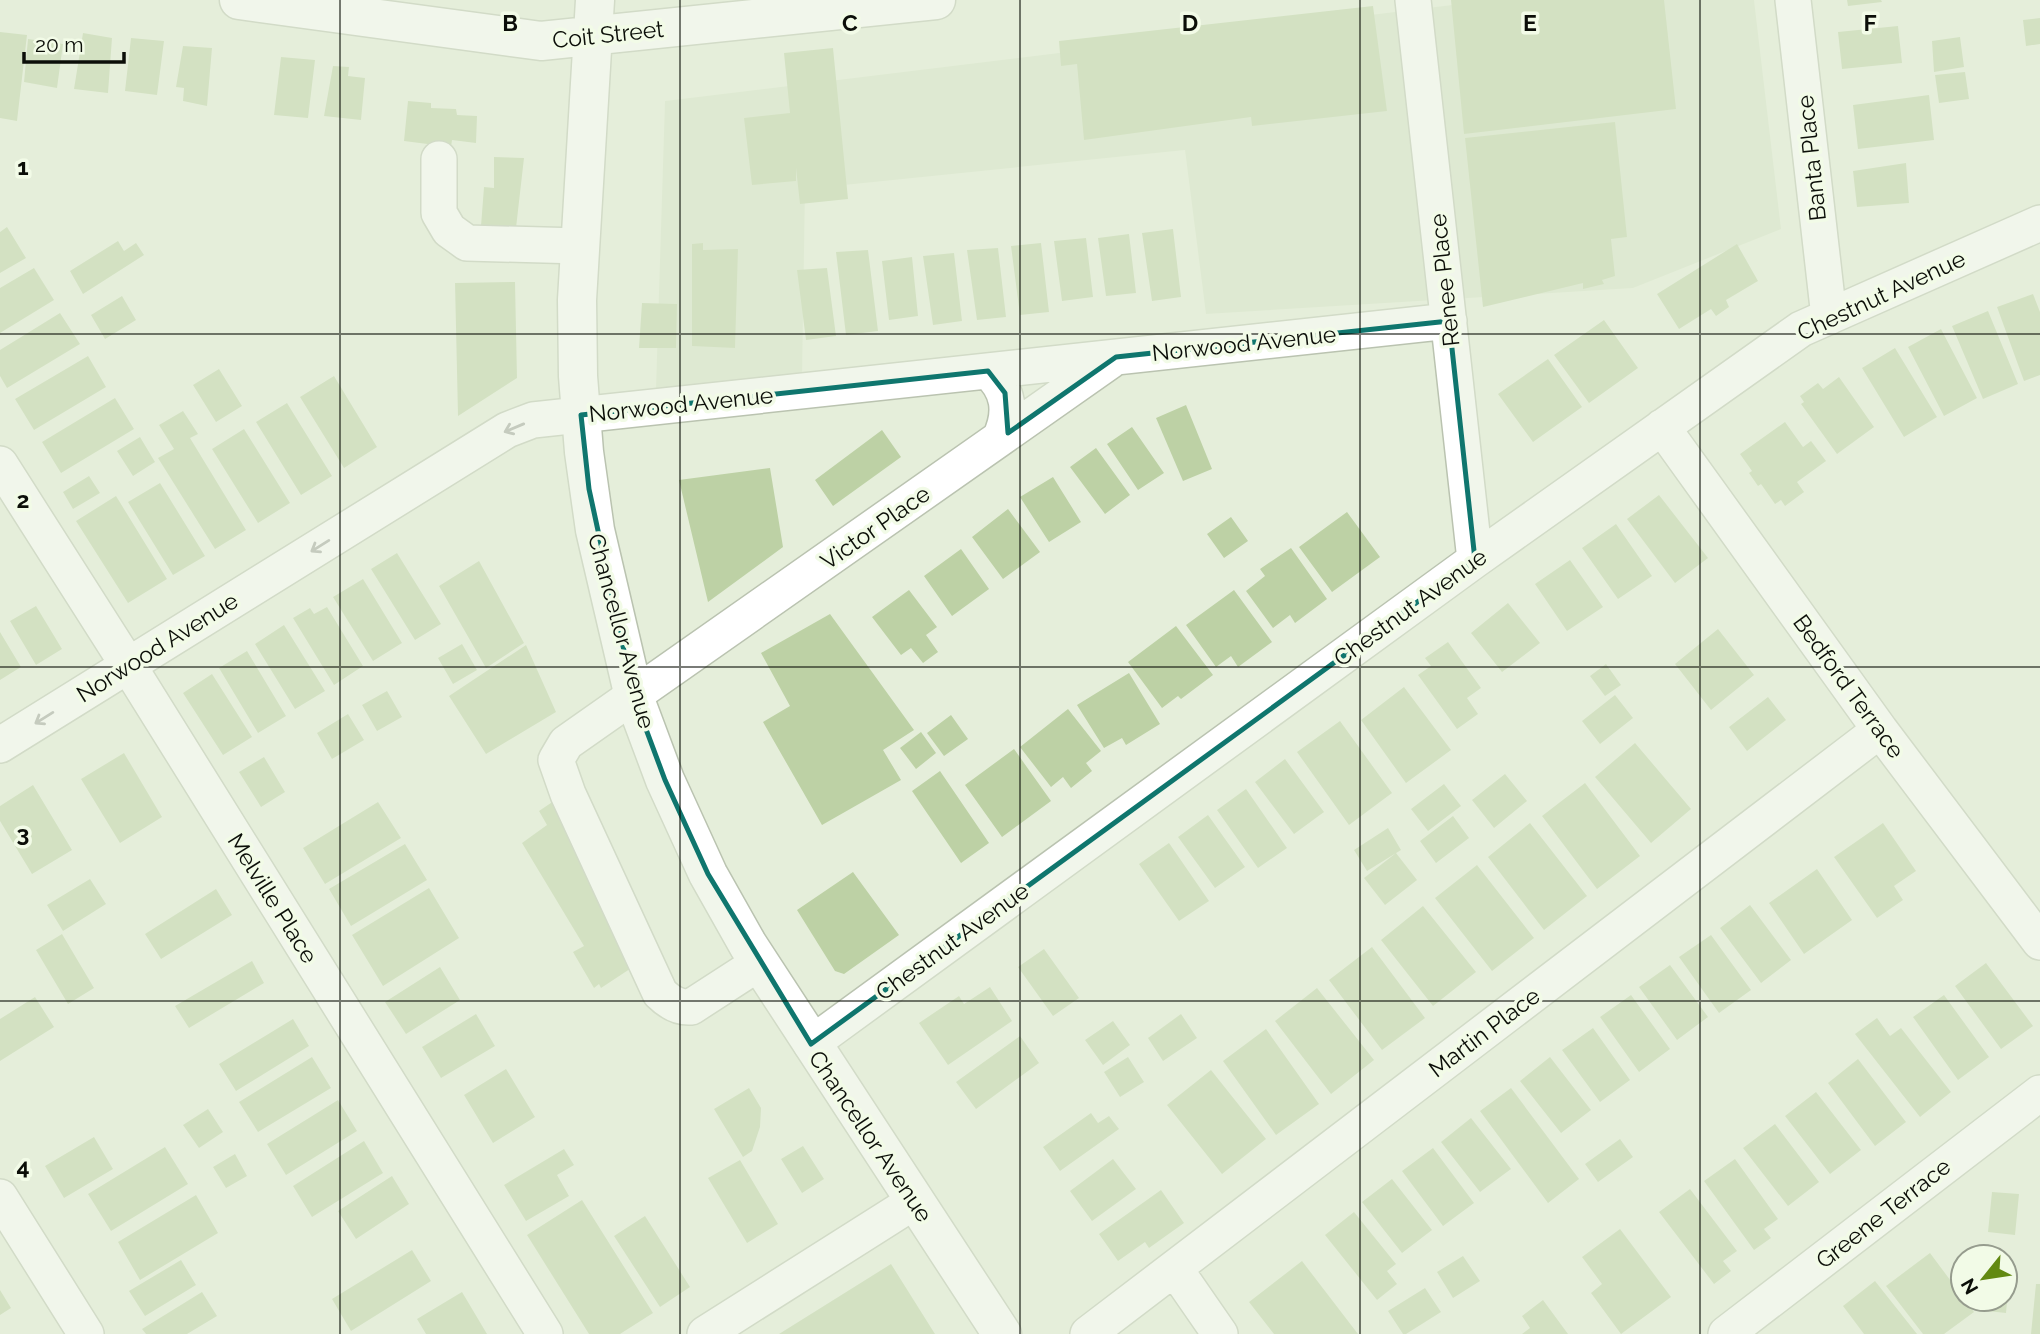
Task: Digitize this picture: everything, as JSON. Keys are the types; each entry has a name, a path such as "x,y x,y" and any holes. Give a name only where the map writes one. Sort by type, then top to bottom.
{"main road":[{"name":"Coit Street","path":"239,0 430,13 541,41 594,18 936,0"},
{"name":"Chancellor Avenue","path":"594,18 580,246 578,338 581,415 595,530 634,697 665,779 708,874 759,963 1002,1334"}],"street":[{"name":"Renee Place","path":"1413,0 1475,560"},
{"name":"Banta Place","path":"1793,0 1829,317"},
{"path":"439,159 439,213 449,230 467,243 580,246"},
{"name":"Chestnut Avenue","path":"811,1044 1475,560 1801,329 2040,223"},
{"name":"Norwood Avenue","path":"0,744 507,430 533,420 1449,321"},
{"name":"Victor Place","path":"759,963 691,1007 681,1008 666,1000 660,993 568,794 556,760 566,743 1116,357"},
{"path":"988,371 999,381 1008,404 1006,426 1000,439"},
{"name":"Bedford Terrace","path":"1662,427 1880,730 2040,942"},
{"name":"Melville Place","path":"0,464 545,1334"},
{"name":"Martin Place","path":"1088,1334 1880,730"},
{"name":"Greene Terrace","path":"1726,1334 2040,1093"},
{"path":"0,1197 86,1334"},
{"path":"705,1334 915,1201"},
{"path":"1175,1269 1220,1334"}],"highlighted area":[{"path":"1449,321 1475,560 811,1044 708,874 665,780 634,697 589,489 581,415 988,371 1005,393 1008,433 1116,357"}],"shaded area":[{"path":"1493,0 1754,0 1781,229 1633,288 1206,314 1185,150 805,189 802,380 656,388 665,101"}],"building":[{"path":"1451,0 1664,0 1676,109 1464,134"},
{"path":"1847,0 1881,0 1882,2 1848,6"},
{"path":"1373,6 1387,111 1252,126 1251,117 1084,140 1077,64 1061,66 1059,41"},
{"path":"2040,18 2040,44 2026,46 2023,20"},
{"path":"1898,26 1902,63 1842,69 1838,32"},
{"path":"0,32 27,35 17,121 0,118"},
{"path":"83,33 112,38 108,93 74,89"},
{"path":"1960,37 1964,67 1934,72 1932,41"},
{"path":"131,38 164,41 157,95 125,91"},
{"path":"28,39 63,44 57,88 24,82"},
{"path":"183,46 212,48 207,106 183,101 184,88 176,87"},
{"path":"833,48 848,199 800,204 796,168 796,181 752,185 744,118 790,113 784,53"},
{"path":"281,57 315,60 308,118 274,115"},
{"path":"333,66 349,67 348,76 365,78 361,120 324,116"},
{"path":"1965,72 1969,99 1939,103 1935,75"},
{"path":"1929,95 1934,140 1858,149 1853,105"},
{"path":"408,101 431,103 431,108 456,109 457,115 477,116 476,143 452,140 451,147 404,141"},
{"path":"1615,122 1627,237 1611,239 1615,276 1602,280 1604,284 1583,289 1583,283 1483,307 1465,138"},
{"path":"494,157 524,158 516,228 481,226 484,187 494,188"},
{"path":"1906,163 1909,203 1857,207 1853,171"},
{"path":"7,227 26,258 0,273 0,232"},
{"path":"1173,229 1181,297 1152,301 1142,233"},
{"path":"1129,234 1136,293 1106,296 1098,238"},
{"path":"1086,238 1093,297 1062,301 1054,241"},
{"path":"118,241 124,251 136,243 144,255 83,294 70,271"},
{"path":"703,243 703,250 738,249 735,348 692,346 692,244"},
{"path":"1041,243 1049,312 1020,315 1011,246"},
{"path":"1737,244 1758,281 1726,300 1729,307 1716,316 1711,309 1679,329 1657,294"},
{"path":"998,248 1006,317 977,320 967,250"},
{"path":"868,250 878,331 846,335 836,252"},
{"path":"954,253 962,321 933,325 923,256"},
{"path":"912,257 918,316 889,320 882,261"},
{"path":"34,268 54,300 0,333 0,288"},
{"path":"827,268 836,336 806,340 797,270"},
{"path":"515,282 517,378 458,416 455,283"},
{"path":"2033,294 2040,312 2040,375 2024,381 1997,307"},
{"path":"122,296 136,320 105,339 91,315"},
{"path":"642,303 677,304 676,348 639,348"},
{"path":"1988,311 2018,384 1983,399 1952,326"},
{"path":"60,313 80,344 7,388 0,376 0,350"},
{"path":"1604,320 1638,368 1589,403 1554,355"},
{"path":"1941,329 1977,398 1944,416 1908,347"},
{"path":"1895,348 1937,417 1904,437 1862,368"},
{"path":"88,356 106,387 34,430 15,399"},
{"path":"1548,359 1582,407 1533,442 1498,394"},
{"path":"219,369 242,406 216,422 193,385"},
{"path":"334,376 377,447 344,468 300,397"},
{"path":"1839,377 1874,427 1837,454 1801,404 1804,402 1800,396 1818,383 1823,389"},
{"path":"115,398 134,429 61,473 42,442"},
{"path":"287,403 332,476 301,495 256,422"},
{"path":"1186,405 1212,469 1183,481 1156,418"},
{"path":"183,411 198,434 190,438 246,530 215,549 158,458 174,449 159,425"},
{"path":"1785,422 1803,447 1811,441 1826,461 1797,482 1804,492 1785,506 1781,500 1775,504 1761,484 1758,486 1749,473 1752,471 1740,454"},
{"path":"1132,427 1164,473 1138,490 1107,444"},
{"path":"244,429 290,503 258,523 212,449"},
{"path":"882,430 901,457 833,506 815,480"},
{"path":"140,437 155,462 133,476 117,451"},
{"path":"1096,448 1130,495 1105,514 1070,467"},
{"path":"770,468 783,547 708,602 679,480"},
{"path":"89,476 100,493 73,509 63,492"},
{"path":"1053,477 1081,522 1049,542 1020,497"},
{"path":"160,483 205,556 173,575 128,502"},
{"path":"1659,495 1708,558 1675,583 1627,519"},
{"path":"116,496 167,579 128,603 76,521"},
{"path":"1008,509 1040,552 1003,579 972,537"},
{"path":"1347,512 1380,557 1332,592 1299,547"},
{"path":"1231,517 1248,541 1224,558 1207,534"},
{"path":"1616,524 1652,576 1618,599 1582,548"},
{"path":"1291,548 1327,599 1295,623 1290,615 1273,628 1246,591 1265,576 1260,569"},
{"path":"961,549 989,589 952,616 924,576"},
{"path":"397,553 441,624 415,640 371,569"},
{"path":"1570,560 1603,607 1567,631 1535,584"},
{"path":"479,561 524,643 486,668 439,586"},
{"path":"363,579 402,643 373,661 333,597"},
{"path":"909,590 937,627 926,635 938,652 923,663 911,648 901,655 872,617"},
{"path":"1234,590 1272,642 1238,667 1231,656 1216,667 1186,625"},
{"path":"1508,603 1540,643 1502,672 1471,633"},
{"path":"36,606 62,649 36,665 10,621"},
{"path":"327,607 363,666 334,685 293,618 310,608 314,614"},
{"path":"830,614 914,730 883,750 901,780 822,825 763,722 790,706 761,653"},
{"path":"284,625 325,691 295,709 255,644"},
{"path":"1176,626 1213,675 1181,699 1178,696 1162,708 1128,662"},
{"path":"1718,629 1754,675 1711,710 1675,664"},
{"path":"0,632 21,667 0,680"},
{"path":"1448,642 1481,688 1467,698 1478,714 1457,729 1418,675 1431,666 1425,658"},
{"path":"462,644 477,670 453,684 438,658"},
{"path":"526,645 556,712 486,754 449,696"},
{"path":"247,651 286,716 258,733 219,668"},
{"path":"1606,664 1621,685 1605,696 1590,676"},
{"path":"1129,673 1160,724 1126,745 1122,738 1104,748 1077,705"},
{"path":"212,674 252,737 223,755 183,693"},
{"path":"1404,687 1451,750 1406,783 1361,720"},
{"path":"387,691 402,717 377,731 362,705"},
{"path":"1615,695 1633,718 1600,744 1582,721"},
{"path":"1768,697 1786,720 1747,751 1729,727"},
{"path":"1068,709 1101,751 1086,763 1092,771 1071,788 1063,777 1051,787 1020,747"},
{"path":"348,714 364,740 332,759 317,733"},
{"path":"951,715 968,739 944,756 927,733"},
{"path":"1340,721 1392,793 1349,825 1297,752"},
{"path":"921,732 936,753 916,769 900,748"},
{"path":"1635,743 1691,809 1651,843 1595,777"},
{"path":"1014,749 1051,801 1002,837 965,785"},
{"path":"124,753 162,817 120,843 81,779"},
{"path":"264,757 285,792 261,807 239,772"},
{"path":"1285,759 1324,812 1294,834 1255,782"},
{"path":"940,771 989,843 961,863 912,791"},
{"path":"1505,774 1527,801 1494,828 1472,800"},
{"path":"1585,783 1640,856 1597,889 1542,816"},
{"path":"579,784 577,833 569,840 642,961 601,988 599,984 594,988 573,952 584,946 522,843 547,825 539,811"},
{"path":"1444,784 1461,806 1428,831 1411,809"},
{"path":"33,785 72,850 32,874 0,821 0,806"},
{"path":"1246,789 1287,848 1258,868 1217,810"},
{"path":"378,802 401,838 325,884 303,848"},
{"path":"1208,815 1245,867 1215,888 1178,837"},
{"path":"1453,816 1469,838 1436,863 1420,841"},
{"path":"1530,823 1587,896 1544,930 1488,857"},
{"path":"1883,823 1916,871 1894,886 1903,900 1877,918 1834,857"},
{"path":"1388,828 1401,850 1367,871 1354,850"},
{"path":"1169,843 1209,901 1179,921 1139,864"},
{"path":"405,844 427,880 351,926 329,889"},
{"path":"1396,853 1417,880 1385,905 1364,878"},
{"path":"1477,865 1534,938 1492,971 1435,898"},
{"path":"1817,869 1852,920 1804,954 1769,903"},
{"path":"853,872 899,935 844,974 835,971 797,910"},
{"path":"90,879 106,904 63,931 47,905"},
{"path":"429,888 459,938 383,986 352,935"},
{"path":"216,889 232,915 161,959 145,934"},
{"path":"1750,905 1791,960 1761,983 1720,928"},
{"path":"1423,906 1476,972 1433,1006 1381,940"},
{"path":"62,934 94,988 68,1004 36,950"},
{"path":"1711,935 1751,990 1719,1013 1679,957"},
{"path":"1372,947 1425,1018 1382,1050 1329,980"},
{"path":"1044,949 1079,998 1053,1016 1018,967"},
{"path":"252,961 264,983 189,1028 175,1006"},
{"path":"1986,963 2033,1026 2001,1049 1955,986"},
{"path":"1670,965 1708,1017 1677,1040 1639,987"},
{"path":"440,967 460,1000 406,1034 385,1002"},
{"path":"990,987 1012,1021 948,1065 919,1023 959,996 964,1004"},
{"path":"1317,988 1374,1060 1331,1094 1275,1021"},
{"path":"1631,995 1670,1049 1639,1072 1600,1017"},
{"path":"1944,995 1989,1057 1958,1080 1913,1017"},
{"path":"35,997 54,1027 0,1061 0,1019"},
{"path":"476,1014 495,1046 441,1078 422,1047"},
{"path":"1181,1014 1197,1038 1163,1061 1148,1038"},
{"path":"1877,1018 1890,1036 1901,1028 1951,1092 1920,1117 1855,1034"},
{"path":"293,1019 309,1046 236,1091 219,1064"},
{"path":"1113,1021 1130,1045 1103,1065 1085,1040"},
{"path":"1593,1028 1630,1080 1600,1102 1562,1050"},
{"path":"1266,1029 1319,1104 1276,1135 1223,1061"},
{"path":"1020,1036 1039,1063 976,1109 956,1082"},
{"path":"312,1057 331,1088 258,1132 239,1102"},
{"path":"1128,1057 1144,1082 1120,1097 1104,1072"},
{"path":"1550,1057 1591,1110 1561,1133 1520,1081"},
{"path":"1858,1059 1906,1122 1875,1146 1828,1083"},
{"path":"506,1069 535,1117 493,1143 464,1095"},
{"path":"1211,1070 1266,1139 1222,1174 1167,1105"},
{"path":"749,1088 761,1108 760,1127 752,1151 743,1157 714,1109"},
{"path":"1511,1088 1579,1179 1548,1203 1480,1111"},
{"path":"1816,1092 1861,1150 1830,1174 1785,1116"},
{"path":"338,1100 357,1131 286,1175 267,1144"},
{"path":"208,1109 223,1132 199,1148 183,1125"},
{"path":"1091,1113 1098,1123 1109,1116 1119,1129 1060,1171 1043,1147"},
{"path":"1471,1118 1511,1169 1480,1192 1441,1142"},
{"path":"1775,1124 1819,1182 1788,1206 1743,1148"},
{"path":"94,1137 113,1169 64,1198 45,1166"},
{"path":"1620,1139 1633,1157 1598,1182 1585,1164"},
{"path":"364,1141 383,1173 312,1217 293,1186"},
{"path":"803,1146 824,1179 802,1193 781,1159"},
{"path":"165,1147 188,1184 111,1231 88,1194"},
{"path":"1433,1148 1474,1203 1443,1226 1402,1171"},
{"path":"564,1149 574,1165 557,1175 569,1196 526,1221 504,1185"},
{"path":"235,1154 247,1176 226,1188 213,1167"},
{"path":"1113,1159 1136,1189 1092,1221 1070,1191"},
{"path":"1735,1159 1778,1219 1764,1229 1771,1238 1754,1250 1704,1181"},
{"path":"740,1160 778,1224 747,1243 708,1178"},
{"path":"392,1176 409,1204 356,1239 338,1211"},
{"path":"1392,1179 1432,1230 1402,1253 1362,1202"},
{"path":"1690,1189 1737,1251 1723,1261 1731,1271 1714,1284 1659,1212"},
{"path":"1161,1190 1184,1223 1149,1248 1145,1242 1118,1261 1099,1234"},
{"path":"1992,1192 2019,1194 2015,1235 1988,1232"},
{"path":"196,1195 218,1233 140,1280 118,1242"},
{"path":"582,1200 653,1313 620,1334 589,1334 527,1235"},
{"path":"1354,1212 1396,1264 1387,1271 1397,1284 1377,1300 1325,1235"},
{"path":"645,1216 690,1287 660,1307 614,1236"},
{"path":"1620,1229 1671,1297 1621,1334 1591,1293 1602,1284 1582,1257"},
{"path":"412,1250 431,1281 351,1331 332,1299"},
{"path":"1930,1253 1949,1278 1949,1313 1973,1313 1944,1334 1923,1334 1886,1286"},
{"path":"1463,1256 1480,1281 1453,1298 1437,1272"},
{"path":"181,1260 196,1285 145,1316 129,1291"},
{"path":"1302,1261 1358,1334 1274,1334 1249,1302"},
{"path":"891,1264 935,1334 779,1334"},
{"path":"1875,1281 1917,1334 1864,1334 1843,1306"},
{"path":"2036,1284 2040,1284 2040,1334 2031,1334"},
{"path":"1425,1288 1441,1312 1403,1334 1388,1311"},
{"path":"0,1290 11,1308 0,1315"},
{"path":"202,1292 217,1316 187,1334 146,1334 142,1329"},
{"path":"462,1292 487,1334 426,1334 417,1319"},
{"path":"1543,1300 1568,1334 1522,1334 1530,1328 1522,1316"}]}
